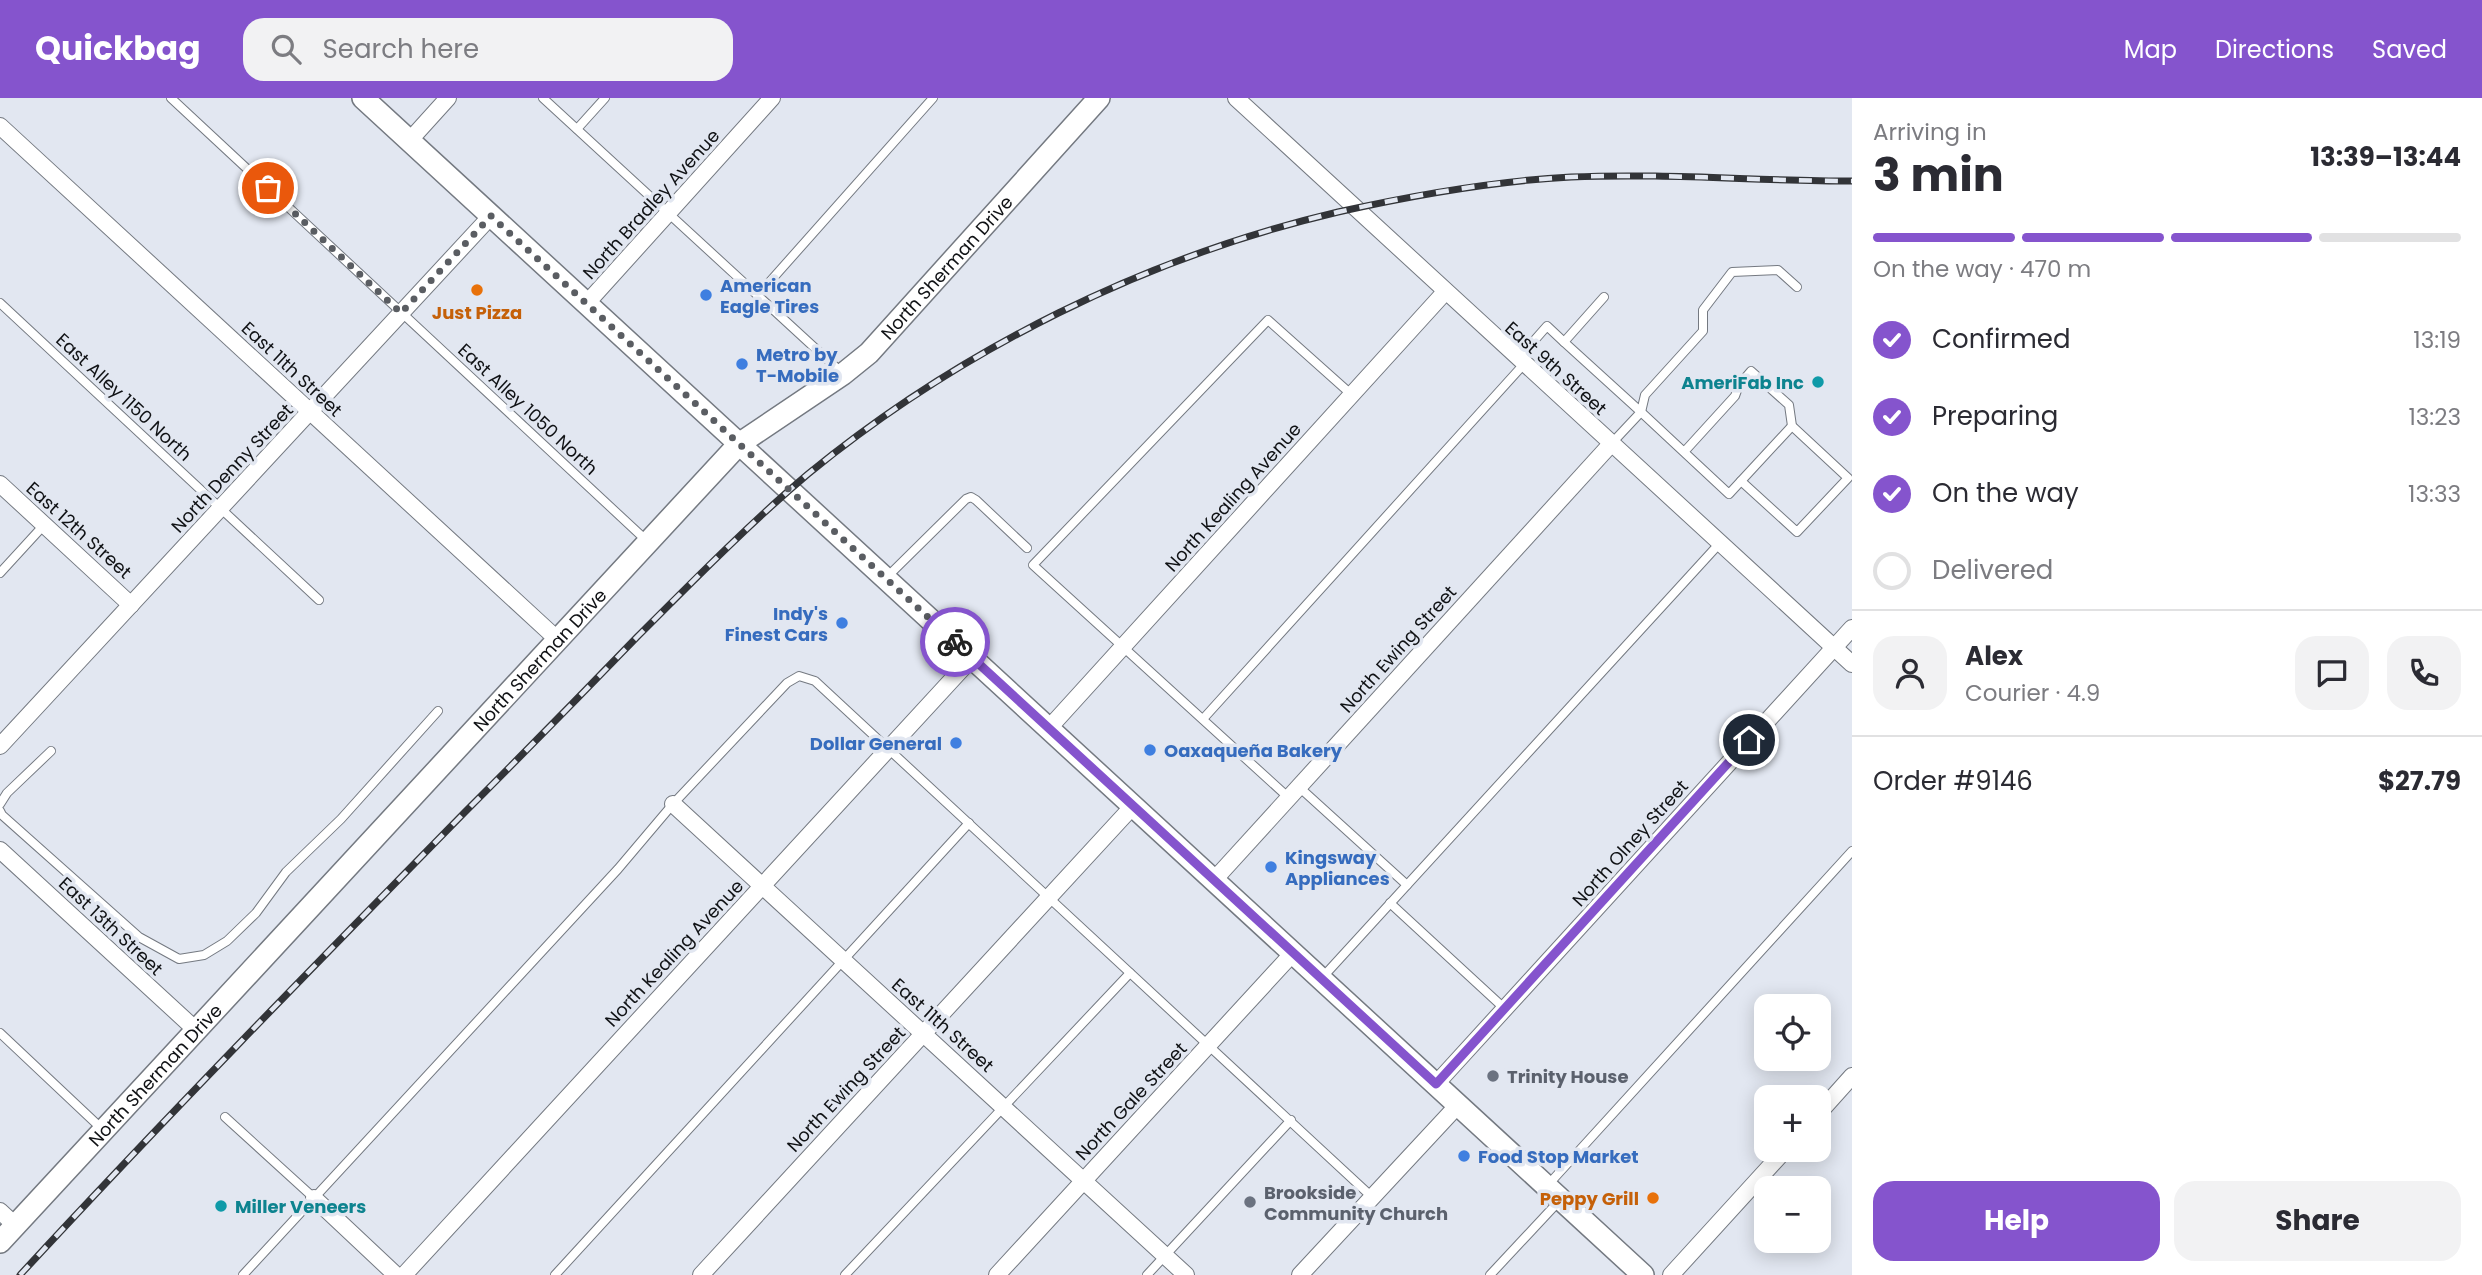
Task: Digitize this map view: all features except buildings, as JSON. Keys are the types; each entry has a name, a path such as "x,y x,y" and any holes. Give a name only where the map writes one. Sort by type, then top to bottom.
{"main road":[{"path":"363,98 1643,1275"},
{"name":"North Sherman Drive","path":"0,1242 8,1218 103,1130 739,444 843,374 869,353 1099,98"}],"street":[{"name":"North Bradley Avenue","path":"587,303 772,98"},
{"name":"East 9th Street","path":"1236,98 1852,664"},
{"path":"410,141 440,101"},
{"name":"East 11th Street","path":"0,126 558,640"},
{"name":"North Denny Street","path":"0,746 491,216"},
{"name":"North Kealing Avenue","path":"1049,728 1445,292"},
{"name":"North Ewing Street","path":"1214,880 1611,444"},
{"name":"East 12th Street","path":"0,484 131,605"},
{"name":"North Olney Street","path":"1436,1084 1852,628"},
{"name":"North Kealing Avenue","path":"404,1275 972,658"},
{"name":"East 11th Street","path":"673,804 1186,1275"},
{"name":"North Ewing Street","path":"701,1275 1133,806"},
{"name":"East 13th Street","path":"0,850 196,1030"},
{"name":"North Gale Street","path":"997,1275 1293,953"},
{"path":"1831,1099 1852,1076"},
{"path":"1300,1275 1458,1105"},
{"path":"1671,1275 1774,1162"},
{"path":"314,1198 396,1275"}],"lane":[{"name":"East Alley 1050 North","path":"171,98 648,542"},
{"path":"543,98 843,374"},
{"path":"578,129 606,98"},
{"path":"758,295 933,98"},
{"path":"1611,444 1641,412 1645,394 1703,331 1703,310 1732,272 1778,270 1797,287"},
{"path":"1563,342 1604,297"},
{"name":"East Alley 1150 North","path":"0,303 319,600"},
{"path":"1352,395 1268,320 1033,565 1203,719 1406,885"},
{"path":"1203,719 1521,361 1547,326 1730,494 1792,426"},
{"path":"1684,452 1735,396 1739,385 1751,371 1788,405 1792,426 1848,478 1797,532 1741,481"},
{"path":"886,579 971,497 1027,548"},
{"path":"0,573 44,525"},
{"path":"1321,979 1719,544"},
{"path":"243,1275 618,869 673,804 787,683 799,677 815,681 1372,1197"},
{"path":"0,811 2,816 139,937 179,960 204,955 227,941 256,913 286,872 341,819 438,711"},
{"path":"0,804 7,793 51,751"},
{"path":"555,1275 969,823"},
{"path":"1490,1275 1554,1192 1852,851"},
{"path":"1390,903 1505,1009"},
{"path":"845,1275 1130,972"},
{"path":"0,1033 103,1130"},
{"path":"225,1117 314,1198"},
{"path":"1147,1275 1291,1120"}],"railway":[{"path":"20,1275 296,985 742,533 808,474 867,429 992,348 1058,313 1196,254 1266,231 1396,200 1483,185 1571,177 1852,181"}],"way so far":[{"path":"268,188 401,313 491,216 955,642"}],"place":[{"name":"Just Pizza","path":"477,290"},
{"name":"American Eagle Tires","path":"706,295"},
{"name":"Metro by T-Mobile","path":"742,364"},
{"name":"AmeriFab Inc","path":"1818,382"},
{"name":"Indy's Finest Cars","path":"842,623"},
{"name":"Dollar General","path":"956,743"},
{"name":"Oaxaqueña Bakery","path":"1150,750"},
{"name":"Kingsway Appliances","path":"1271,867"},
{"name":"Trinity House","path":"1493,1076"},
{"name":"Food Stop Market","path":"1464,1156"},
{"name":"Peppy Grill","path":"1653,1198"},
{"name":"Brookside Community Church","path":"1250,1202"},
{"name":"Miller Veneers","path":"221,1206"}],"route":[{"path":"955,642 1436,1084 1749,740"}]}
